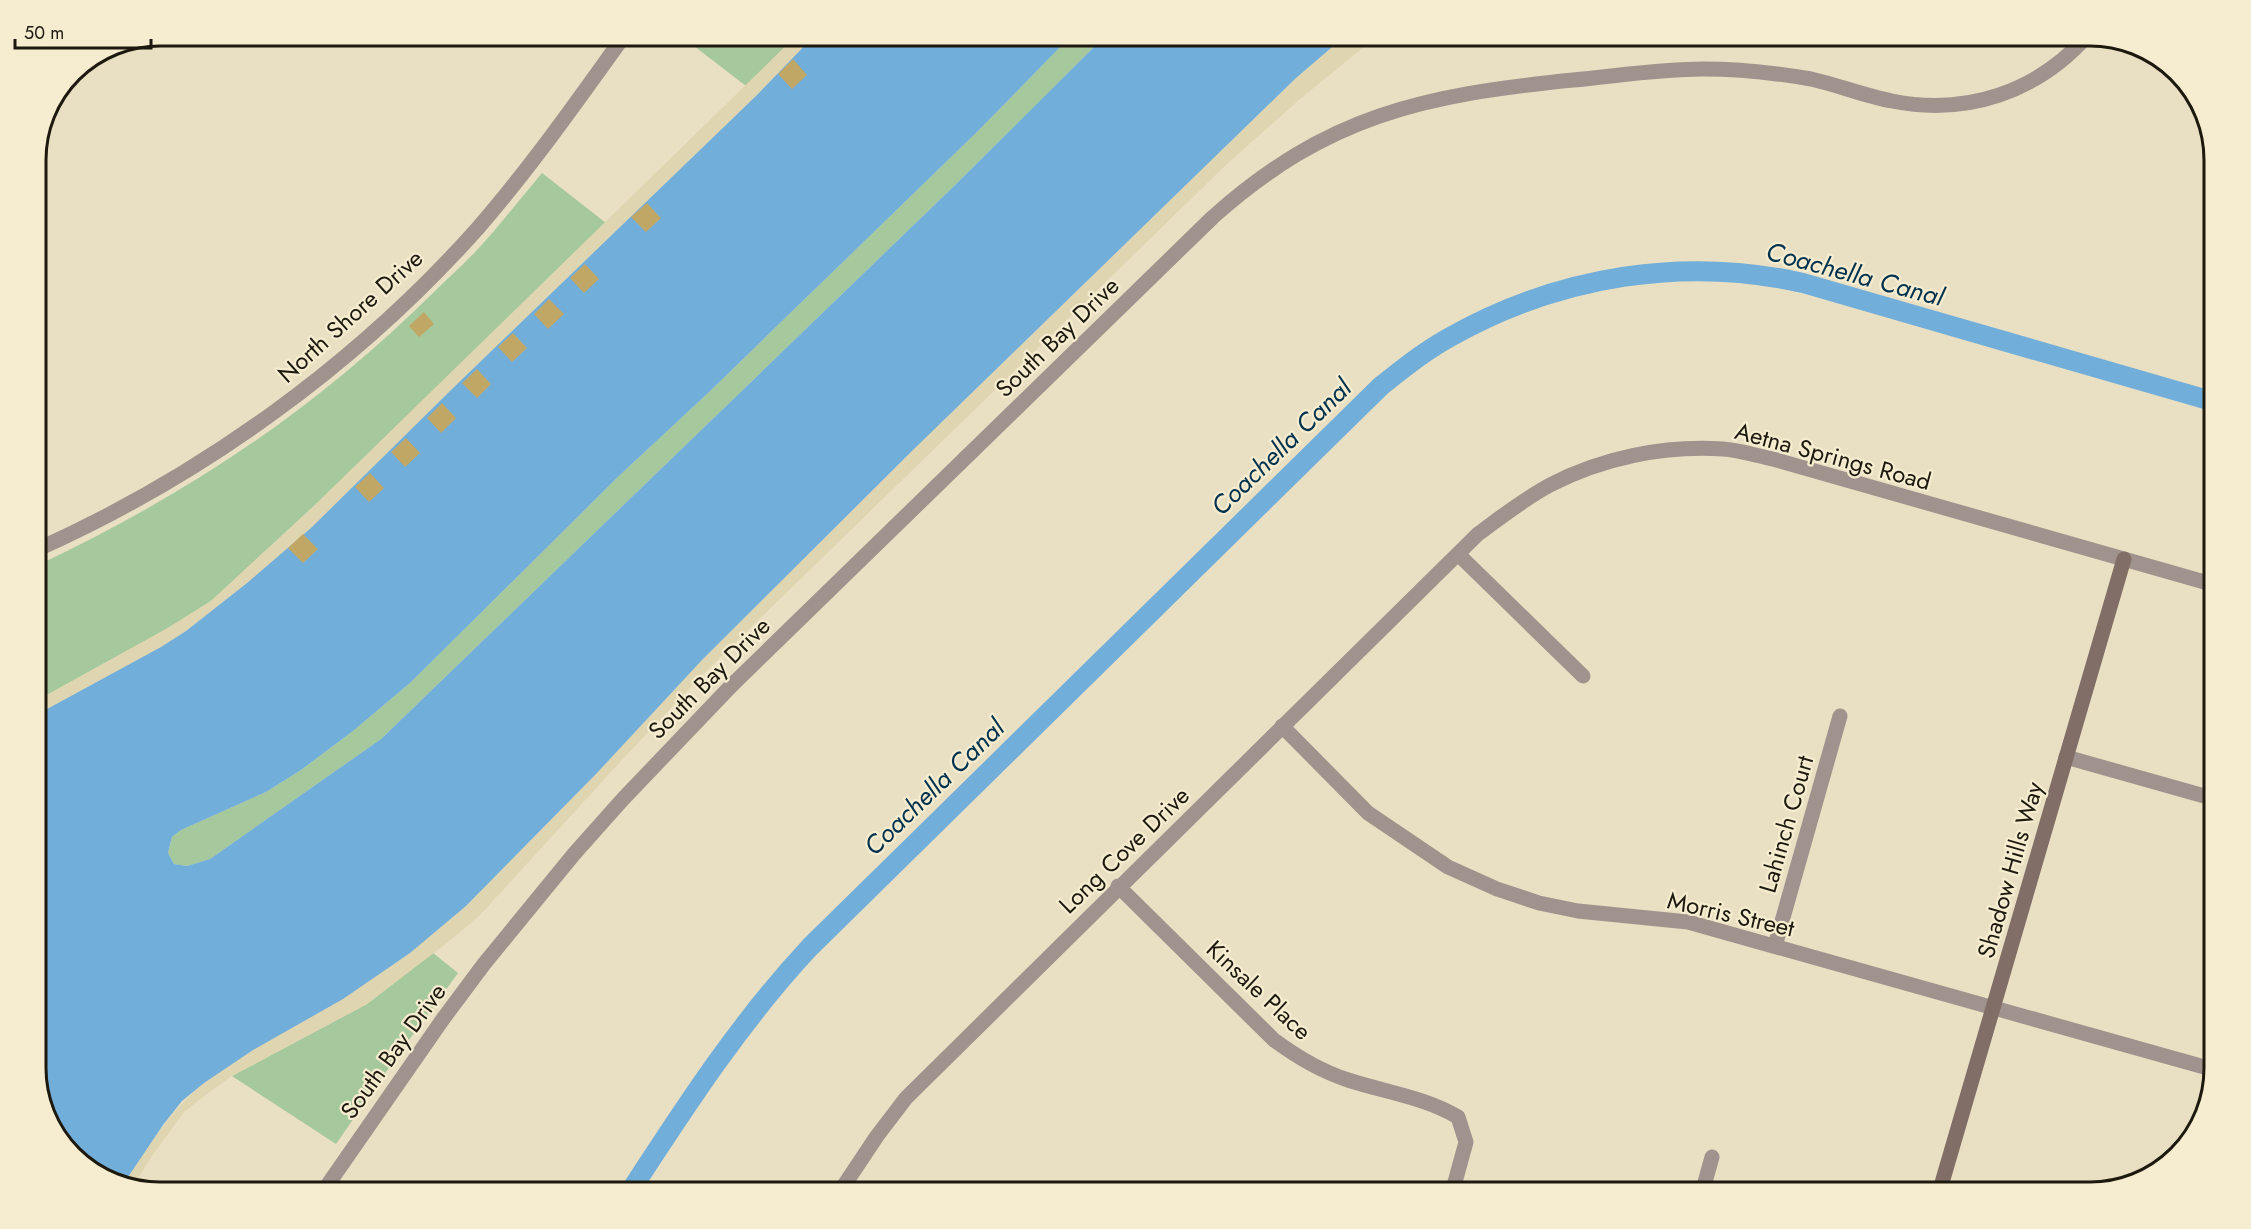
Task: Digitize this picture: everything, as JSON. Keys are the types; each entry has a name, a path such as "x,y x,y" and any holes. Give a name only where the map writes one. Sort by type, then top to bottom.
{"street":[{"name":"North Shore Drive","path":"47,544 158,489 285,404 365,338 432,275 477,228 542,151 617,46"},
{"name":"South Bay Drive","path":"330,1182 423,1047 484,964 574,854 682,735 1213,217 1238,194 1294,154 1329,135 1367,119 1431,100 1495,88 1671,70 1715,69 1777,75 1812,80 1893,101 1918,104 1971,102 2000,95 2028,84 2055,66 2076,46"},
{"name":"Aetna Springs Road","path":"1458,554 1487,527 1516,506 1550,485 1591,467 1638,454 1684,448 1726,449 1773,459 2204,582"},
{"path":"1458,554 1583,676"},
{"name":"Long Cove Drive","path":"846,1182 906,1098 1118,886 1458,554"},
{"name":"Shadow Hills Way","path":"1942,1182 2124,559"},
{"name":"Lahinch Court","path":"1774,946 1840,716"},
{"name":"Morris Street","path":"1282,726 1368,813 1448,867 1497,889 1539,903 1578,911 1688,922 2204,1067"},
{"path":"2066,757 2204,796"},
{"name":"Kinsale Place","path":"1118,886 1274,1040 1298,1057 1347,1080 1439,1106 1458,1117 1466,1142 1455,1182"},
{"path":"1705,1182 1712,1157"}],"green space":[{"path":"694,46 786,46 746,86"},
{"path":"1061,46 1095,46 952,188 381,739 210,859 187,866 174,864 168,853 172,837 181,830 266,792 301,770 353,731 410,683 620,475 707,394 978,131"},
{"path":"542,173 606,223 315,505 211,601 168,628 47,695 47,560 145,510 246,447 294,413 387,337 486,240"},
{"path":"433,953 458,973 336,1144 232,1076 367,1004"}],"sand":[{"path":"786,46 804,46 757,95 311,528 186,631 47,709 47,695 168,628 211,601 315,505"},
{"path":"1333,46 1365,46 1228,163 704,673 481,914 367,1004 232,1076 208,1093 184,1112 137,1180 128,1177 170,1118 204,1083 466,906 596,774 702,660 913,450 1296,78"}],"water":[{"path":"804,46 1061,46 978,131 707,394 620,475 410,683 353,731 301,770 266,792 181,830 172,837 168,853 174,864 187,866 210,859 381,739 952,188 1095,46 1333,46 1296,78 913,450 702,660 596,774 466,906 410,953 343,999 253,1050 204,1083 182,1101 128,1177 110,1171 85,1154 75,1144 58,1119 49,1091 47,1076 47,709 186,631 311,528 757,95"}],"building":[{"path":"793,59 807,75 792,89 778,74"},
{"path":"647,203 661,218 646,232 631,217"},
{"path":"585,264 599,279 584,293 570,278"},
{"path":"549,299 564,314 548,329 534,314"},
{"path":"424,312 434,324 419,337 409,326"},
{"path":"513,333 527,348 512,362 498,347"},
{"path":"477,369 491,384 477,398 462,383"},
{"path":"442,403 456,418 441,433 427,418"},
{"path":"406,438 420,453 405,467 391,452"},
{"path":"370,473 384,488 369,502 355,487"},
{"path":"303,534 318,549 303,563 288,548"}],"waterway":[{"name":"Coachella Canal","path":"636,1182 692,1097 737,1035 810,947 1381,386 1433,347 1493,315 1579,286 1623,277 1668,272 1713,271 1758,275 1803,283 2204,399"}]}
